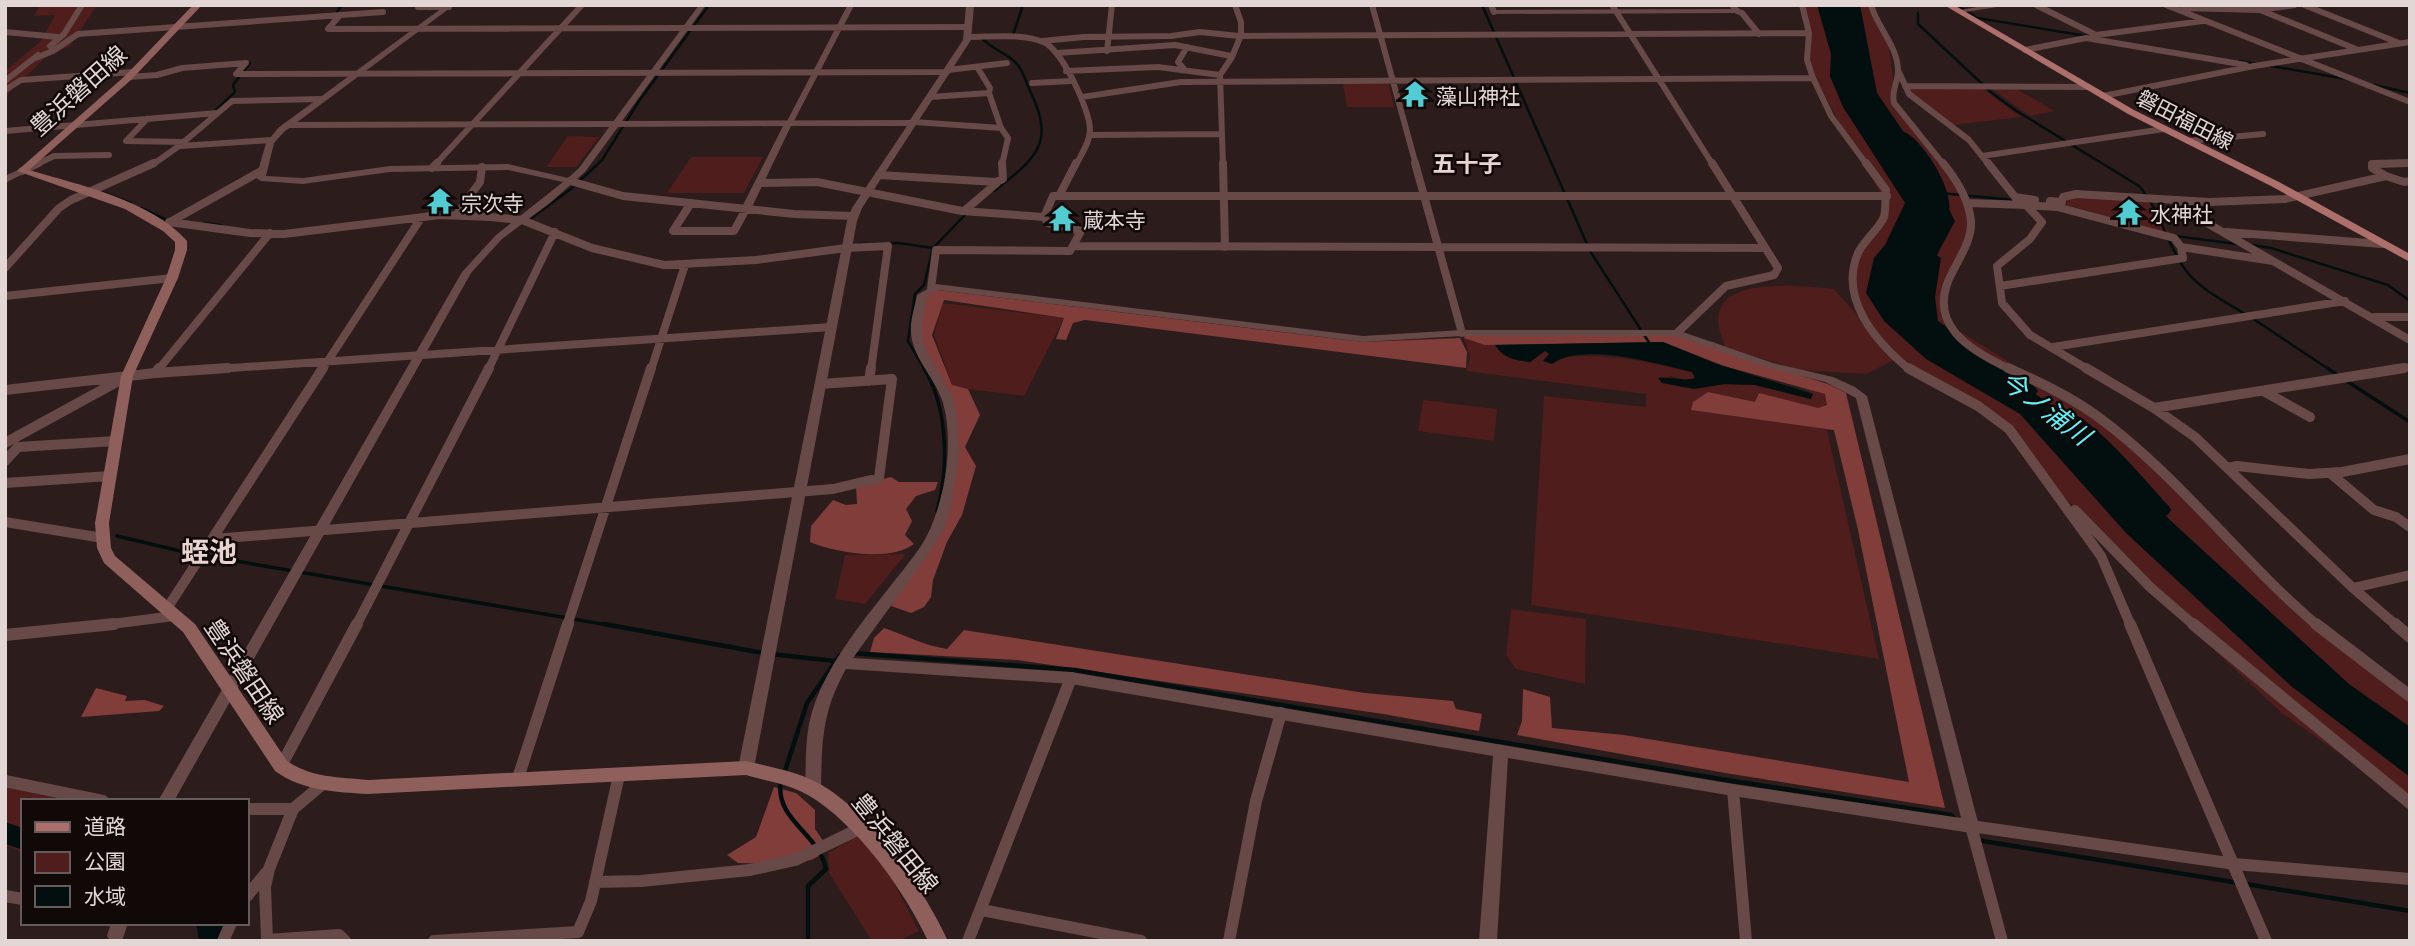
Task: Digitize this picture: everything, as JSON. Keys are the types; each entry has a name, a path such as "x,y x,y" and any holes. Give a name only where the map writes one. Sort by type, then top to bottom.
{"main road":[{"name":"豊浜磐田線","path":"22,171 131,74 198,5"},
{"name":"磐田福田線","path":"1948,5 2103,96 2298,196 2410,259"},
{"name":"豊浜磐田線","path":"22,171 169,222"},
{"path":"103,538 102,523 127,376 172,278 181,250 181,241 169,222"},
{"name":"豊浜磐田線","path":"103,538 109,559 189,628 281,766 293,776 324,783 368,786 746,768 790,779 813,789 832,802 859,828 917,904 939,941"}],"street":[{"path":"5,32 58,37 64,34 82,5"},
{"path":"77,13 91,5"},
{"path":"337,5 328,29 839,27 968,32 1042,41 1108,36 1171,36 1199,32 1240,36 1809,33"},
{"path":"432,168 582,5"},
{"path":"167,799 467,272 499,237 570,181 595,155 703,5"},
{"path":"691,203 673,232 733,231 851,5"},
{"path":"746,768 854,216 947,71 968,32 970,5"},
{"path":"1107,51 1112,5"},
{"path":"1225,247 1220,79 1240,36 1242,23 1235,5"},
{"path":"1372,5 1462,333"},
{"path":"1802,5 1809,33 1807,60 1813,78 1831,116 1886,190 1884,219 1871,231 1854,263 1852,280 1856,302 1877,336 1900,363 1996,416 2009,429 2101,555 2266,941"},
{"path":"1871,5 1875,19 1888,36 1898,70 1909,94 1969,140 2015,197 2042,222 2030,239 1997,266 2002,303 2008,312 2030,334 2154,408 2195,436 2353,588 2410,637"},
{"path":"1965,15 2007,5"},
{"path":"2036,5 2096,35 2207,20"},
{"path":"2170,6 2259,10 2295,5"},
{"path":"2304,5 2399,43"},
{"path":"418,7 450,6"},
{"path":"450,6 287,125 271,140 261,178 292,181 390,169 517,168 623,195 832,217 854,216"},
{"path":"2170,6 2410,102"},
{"path":"1614,8 1778,268 1774,275 1726,286 1677,333"},
{"path":"1493,9 1735,8 1759,34"},
{"path":"2259,10 2357,50"},
{"path":"33,59 53,51 78,34 383,12"},
{"path":"5,81 57,42 58,37"},
{"path":"2025,50 2086,38 2254,66"},
{"path":"1042,41 1050,44 1082,97 1089,135 1059,196"},
{"path":"2103,96 2254,66 2410,41"},
{"path":"1056,53 1175,45 1231,56"},
{"path":"1184,69 1178,62 1187,47"},
{"path":"5,90 21,80 157,75 182,68 246,63 236,74 947,71 1007,64"},
{"path":"964,211 1003,179 1002,158 1009,142 1001,128 989,93 990,88 977,67"},
{"path":"1066,71 1158,67 1184,69 1220,79"},
{"path":"1898,70 1892,93 1894,103 1951,174 1968,203 1970,234 1941,294 1941,311 1957,335 1987,356 2069,397 2120,433 2162,472 2274,587 2367,665 2410,696"},
{"path":"1082,97 1220,79 1393,81 1813,78"},
{"path":"1032,83 1071,81"},
{"path":"1905,86 2088,87"},
{"path":"930,97 989,93"},
{"path":"5,268 59,208 87,192 141,171 182,144 213,114 232,101 322,99"},
{"path":"5,131 213,114"},
{"path":"147,119 126,141 182,144 271,140"},
{"path":"287,125 914,123 1001,128"},
{"path":"1982,156 2164,129"},
{"path":"1089,135 1222,134"},
{"path":"2188,141 2263,134"},
{"path":"5,180 54,156 109,155"},
{"path":"2408,164 2372,164 2372,168 2386,176 2404,182 2410,181"},
{"path":"458,213 480,182 482,167"},
{"path":"5,168 22,171"},
{"path":"169,222 262,170"},
{"path":"879,175 998,182"},
{"path":"1968,203 2062,202 2063,197 2076,194 2209,202 2298,196 2386,176"},
{"path":"758,183 817,182 964,211 1044,217"},
{"path":"1044,217 1053,196 1886,196"},
{"path":"2178,201 2187,211 2222,232 2410,340"},
{"path":"2023,202 2170,237 2181,247 2273,261"},
{"path":"169,222 271,233 323,230 458,213 524,219 592,248 664,265 763,260 846,248 888,246 869,381"},
{"path":"931,289 936,250 1070,251 1081,231 1048,223 1044,217"},
{"path":"5,635 150,621 170,613 213,539 421,218"},
{"path":"281,766 299,736 498,349 555,232"},
{"path":"2222,232 2382,244"},
{"path":"155,373 271,233"},
{"path":"1073,246 1765,248"},
{"path":"2000,286 2180,259 2181,247"},
{"path":"518,778 604,506 685,265"},
{"path":"5,296 172,278"},
{"path":"813,789 819,715 844,663 933,540 945,506 953,442 949,406 939,378 916,337 922,295 931,289 936,287 1363,339 1462,333 1677,333 1710,341 1767,364 1835,381 1861,396 2002,941"},
{"path":"2053,347 2345,301"},
{"path":"2373,317 2410,317"},
{"path":"5,390 155,373 831,327"},
{"path":"2154,408 2410,367"},
{"path":"5,443 127,376"},
{"path":"213,539 408,521 834,489 878,478 892,379 820,384"},
{"path":"2265,391 2310,416"},
{"path":"5,461 18,447 116,441"},
{"path":"2228,468 2237,466 2284,473 2330,473 2410,459"},
{"path":"2330,473 2374,510 2387,513 2410,527"},
{"path":"5,483 110,476"},
{"path":"2055,489 2150,587 2252,675 2410,803"},
{"path":"5,522 103,538"},
{"path":"2353,588 2410,575"},
{"path":"844,663 1071,678 1733,790 1971,826 2235,864 2410,879"},
{"path":"968,941 1071,678"},
{"path":"1229,941 1256,801 1281,713"},
{"path":"1488,941 1501,750"},
{"path":"434,941 578,932 591,901 619,775"},
{"path":"5,780 94,799"},
{"path":"324,783 293,809 269,869 265,887 267,940 339,934 345,941"},
{"path":"1733,790 1746,941"},
{"path":"248,809 293,809"},
{"path":"595,882 641,881 750,870 795,860 859,828"},
{"path":"248,895 269,869"},
{"path":"982,910 1142,941"}],"green space":[{"path":"40,5 97,5 70,46 45,58 5,97 5,71 41,41 55,15 34,16"},
{"path":"1802,5 1871,5 1888,38 1897,109 1931,148 1969,207 1966,247 1941,294 1948,324 2096,416 2156,466 2314,622 2410,694 2410,803 2283,714 2151,592 1990,415 1896,359 1866,374 1799,370 1725,347 1718,324 1722,306 1732,296 1765,287 1834,289 1876,336 1856,302 1854,266 1886,202 1818,82 1808,56 1808,30"},
{"path":"1343,84 1389,84 1394,107 1347,107"},
{"path":"1910,87 1982,88 2021,117 1953,125 1909,91"},
{"path":"2013,87 2055,111 2030,116 1992,89"},
{"path":"568,136 599,137 576,167 546,167"},
{"path":"691,157 763,157 744,193 667,193"},
{"path":"2074,196 2149,201 2169,233 2066,205 2068,198"},
{"path":"943,303 1064,318 1024,396 953,387 934,335"},
{"path":"1464,338 1495,345 1510,358 1530,362 1545,351 1550,354 1543,360 1600,356 1692,372 1696,378 1686,381 1671,376 1662,383 1755,385 1810,399 1813,394 1803,388 1825,394 1834,430 1827,430 1879,659 1531,605 1544,396 1646,407 1646,394 1466,371 1470,357"},
{"path":"1423,400 1497,409 1494,441 1418,431"},
{"path":"906,554 865,604 835,599 845,555"},
{"path":"1511,609 1586,619 1585,684 1516,669 1506,655"},
{"path":"5,784 94,799 21,799 21,851 5,845"},
{"path":"859,835 890,875 919,931 898,941 872,941 829,873 828,853"}],"shaded area":[{"path":"929,289 1363,342 1460,338 1467,352 1466,368 1085,320 1073,323 1066,340 1056,339 1064,318 944,300 932,335 952,385 968,389 980,415 965,447 976,466 962,515 947,542 933,580 931,597 924,607 911,613 891,606 926,551 940,522 950,459 948,404 918,333 920,304"},
{"path":"1465,335 1675,336 1713,342 1764,364 1828,384 1846,393 1945,808 1725,773 1517,735 1522,721 1523,689 1550,697 1552,728 1624,735 1909,782 1858,530 1834,430 1691,410 1693,402 1708,392 1755,402 1759,393 1818,408 1827,405 1825,394 1724,366 1663,342 1485,345 1464,338"},
{"path":"891,477 899,482 938,482 935,490 916,496 906,509 912,521 905,535 914,544 891,553 863,554 810,542 811,526 833,500 846,505 857,504 856,486"},
{"path":"884,628 947,649 964,630 1365,693 1453,701 1456,709 1482,714 1479,731 1383,714 1017,660 870,652 874,638"},
{"path":"96,688 127,696 125,701 145,700 164,706 159,711 81,717"},
{"path":"774,787 796,793 815,810 815,829 824,842 819,856 811,860 776,864 738,863 727,855 756,837"}],"water":[{"path":"1817,5 1860,5 1877,93 1925,163 1955,221 1936,258 1928,282 1927,308 1930,323 2077,422 2171,521 2349,684 2410,727 2410,777 2291,686 2126,533 2020,414 1926,359 1884,321 1866,293 1874,258 1885,245 1905,203 1843,107 1830,76 1831,54"},
{"path":"1663,342 1714,363 1813,394 1811,399 1755,385 1725,384 1694,389 1662,383 1658,378 1695,378 1692,372 1640,360 1582,354 1566,357 1552,364 1543,361 1549,354 1545,351 1530,362 1506,356 1495,345"}],"waterway":[{"path":"335,15 342,5"},
{"path":"530,219 572,188 602,160 639,101 709,5"},
{"path":"1013,35 1023,5"},
{"path":"1482,5 1590,251 1650,344"},
{"path":"1956,5 1976,17"},
{"path":"1918,13 1918,24 1992,93 2139,186 2152,205 2184,268 2196,282 2245,314"},
{"path":"1971,17 2087,36"},
{"path":"981,37 1019,66 1041,125 1041,138 1030,160 994,191"},
{"path":"2240,61 2257,64"},
{"path":"214,112 235,92 233,85 250,63"},
{"path":"2271,66 2346,79"},
{"path":"2374,85 2410,93"},
{"name":"今ノ浦川","path":"1902,135 1937,181 1944,202 1943,211"},
{"path":"99,191 131,203"},
{"path":"1940,193 2015,200"},
{"path":"141,208 169,221"},
{"path":"933,248 967,213"},
{"path":"204,223 221,225"},
{"path":"2175,236 2237,244"},
{"path":"859,244 899,243 933,248"},
{"path":"2252,245 2271,248 2388,285 2410,301"},
{"path":"925,370 908,341 915,294 924,285 933,248"},
{"name":"今ノ浦川","path":"1933,258 1927,297 1930,323 2029,391"},
{"path":"2252,318 2339,376"},
{"path":"925,370 938,401 944,438 943,476 937,511"},
{"path":"2345,380 2410,422"},
{"name":"今ノ浦川","path":"2068,418 2091,436 2161,510"},
{"path":"117,536 189,553 614,626"},
{"path":"604,624 763,653"},
{"path":"852,653 1075,670 1720,779 1951,815 1954,818"},
{"path":"771,654 835,661"},
{"path":"784,774 807,703 840,655"},
{"path":"781,781 784,806 822,856 826,869 808,886 808,941"},
{"path":"5,833 21,838"},
{"path":"1977,840 2239,883"},
{"path":"2246,884 2410,911"},
{"path":"209,925 213,941"}],"place":[{"name":"藻山神社","path":"1415,94"},
{"name":"宗次寺","path":"440,201"},
{"name":"水神社","path":"2129,212"},
{"name":"蔵本寺","path":"1062,218"}],"district":[{"name":"五十子","path":"1467,162"},
{"name":"蛭池","path":"209,550"}]}
